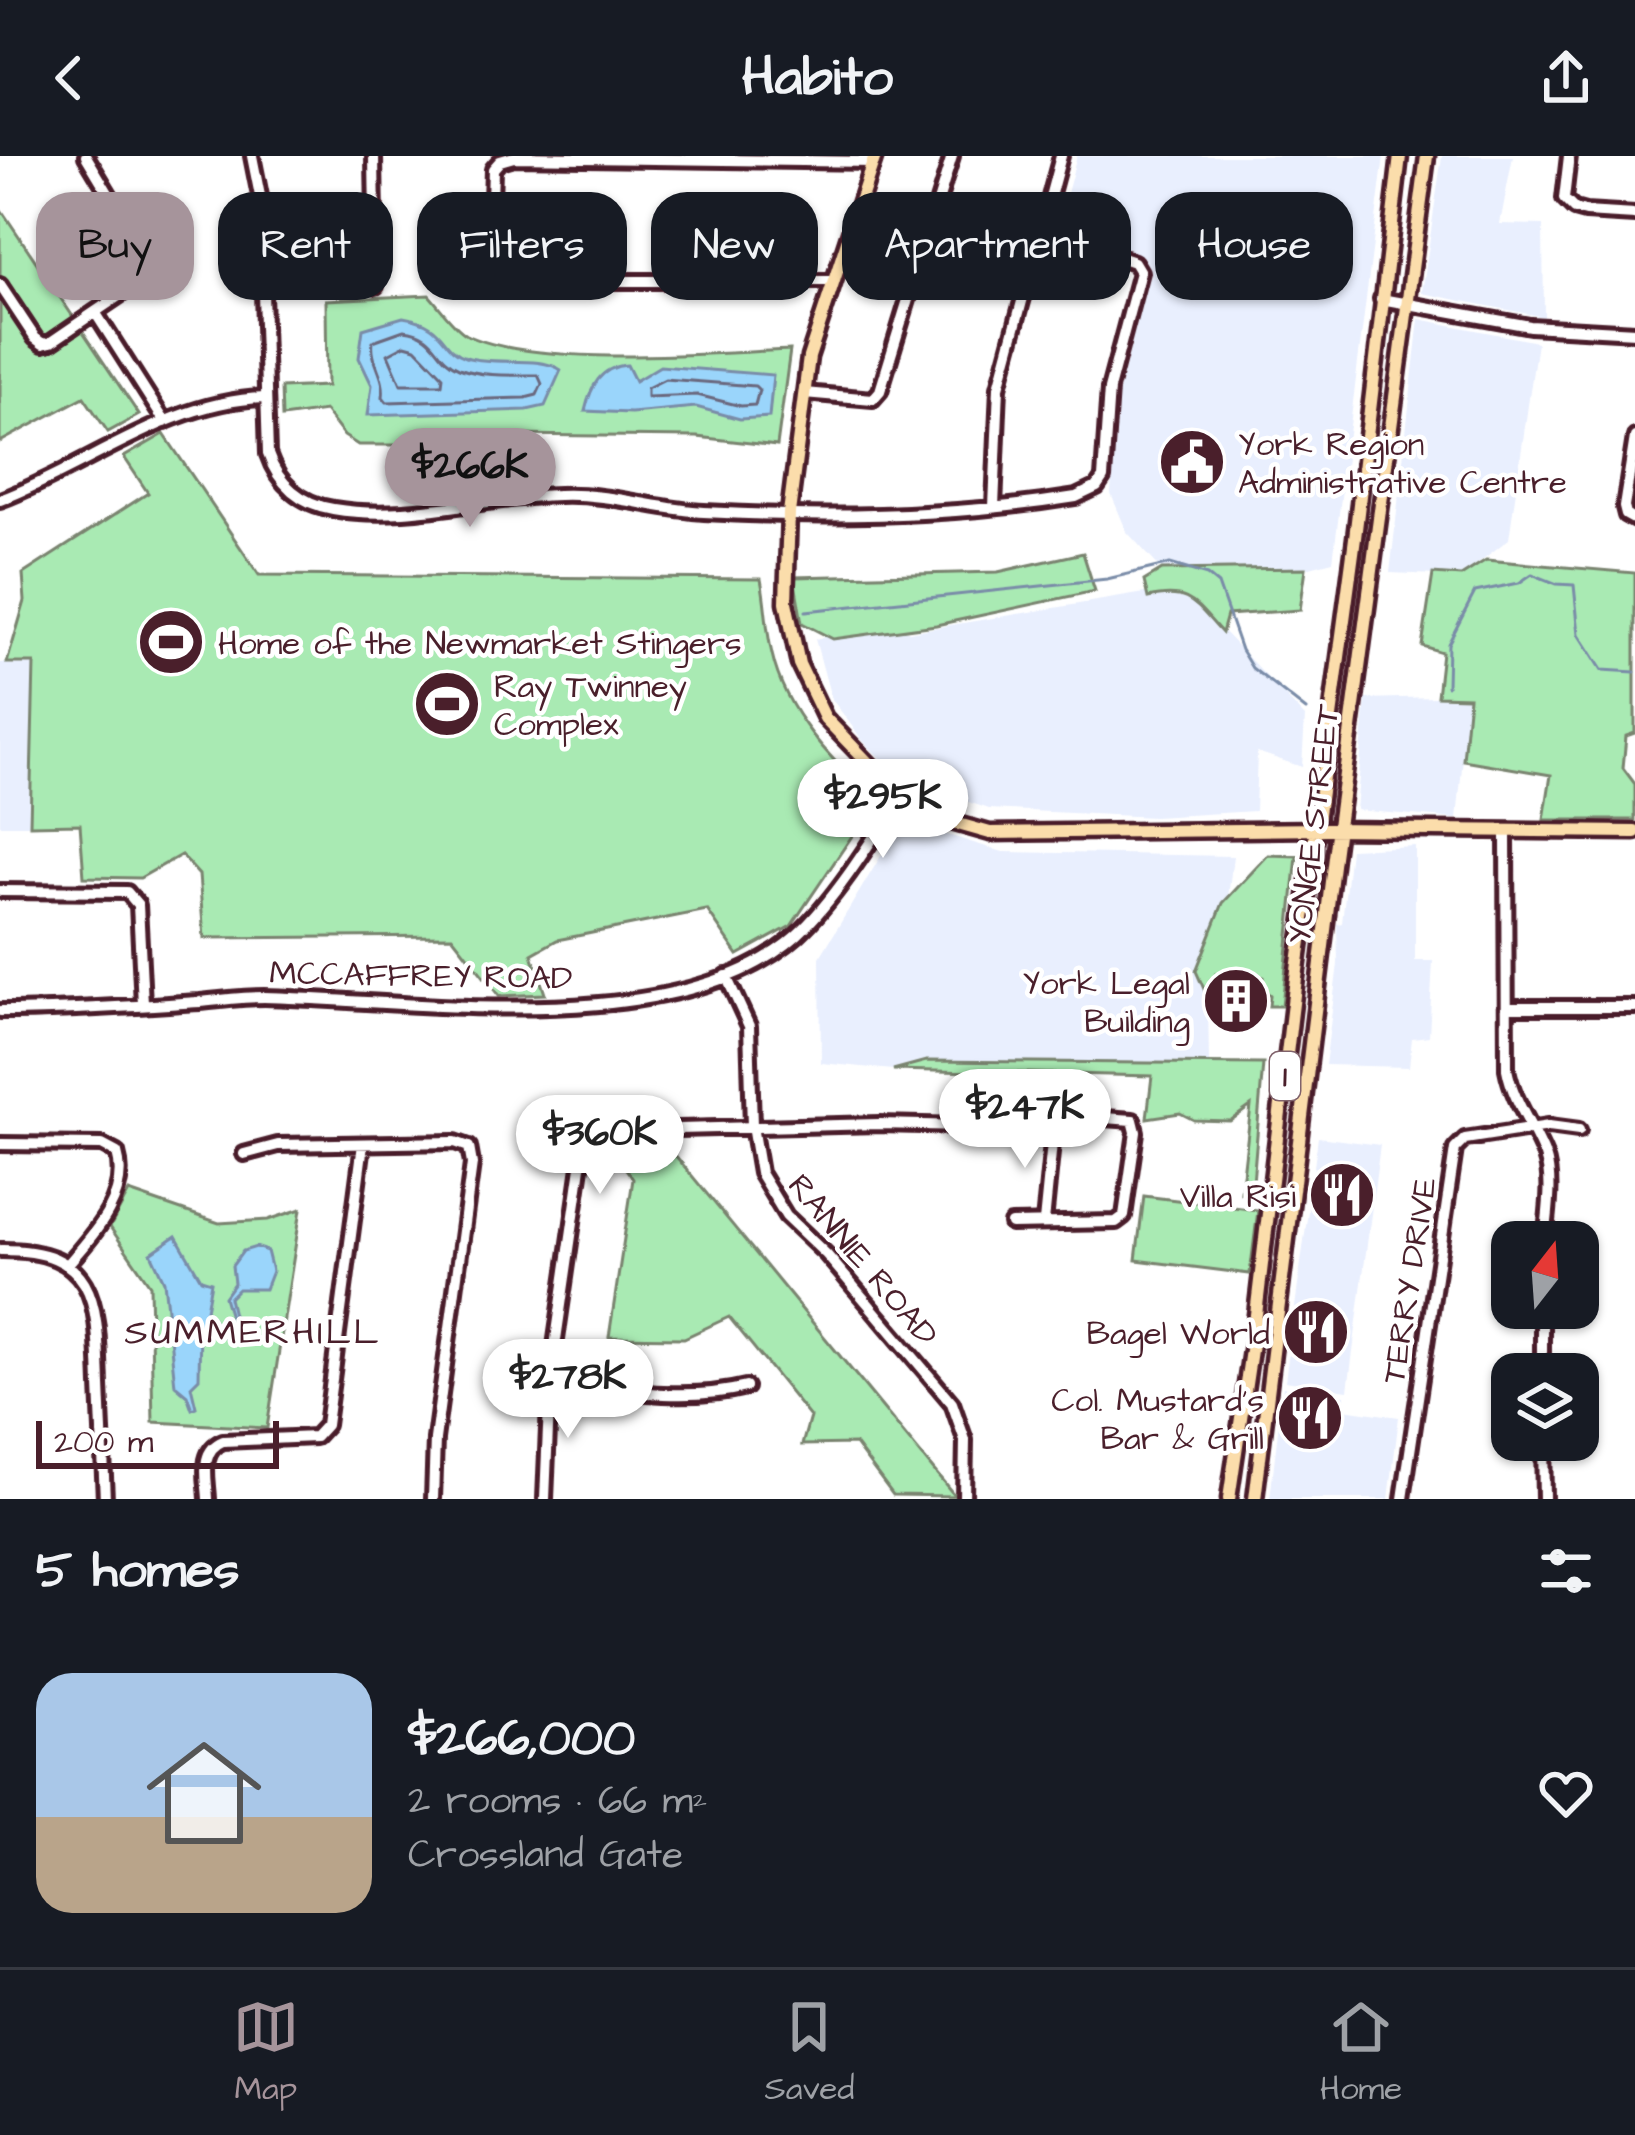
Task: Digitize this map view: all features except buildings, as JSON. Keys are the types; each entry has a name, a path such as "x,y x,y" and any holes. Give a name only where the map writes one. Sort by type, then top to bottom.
{"main road":[{"name":"YONGE STREET","path":"1229,1499 1258,1303 1400,156"},
{"name":"YONGE STREET","path":"1255,1499 1427,156"},
{"path":"874,159 809,357 789,513 786,602 799,664 825,718 900,796"},
{"path":"928,810 990,833 1635,832"}],"street":[{"path":"0,285 43,344 132,287 138,271 116,206 86,156"},
{"path":"252,156 260,196 268,454 274,471 300,499 334,510 447,509 558,495 700,512 934,514 1076,497 1097,488 1103,478 1109,389 1139,285 1139,272 1131,262"},
{"path":"374,156 375,192"},
{"path":"804,393 873,399 880,391 952,156"},
{"path":"1052,192 1061,156"},
{"path":"1569,156 1564,199 1574,209 1635,215"},
{"path":"831,281 500,278 490,266 493,170 500,161 514,158 874,159"},
{"path":"1381,298 1530,326 1635,332"},
{"path":"994,507 999,387 1023,300"},
{"path":"95,312 165,422"},
{"path":"0,500 190,410 264,398"},
{"path":"1635,437 1624,507 1635,520"},
{"path":"900,796 928,810"},
{"name":"MCCAFFREY ROAD","path":"0,1011 90,1010 261,997 557,1008 651,996 726,976 796,936 822,908 900,796"},
{"path":"1506,833 1507,1069 1511,1090 1546,1159 1545,1221"},
{"path":"0,891 127,892 138,905 143,1004"},
{"name":"RANNIE ROAD","path":"726,976 749,1026 752,1126 760,1173 773,1200 826,1254 959,1415 965,1440 964,1499"},
{"path":"1508,1007 1635,1007"},
{"path":"545,1499 550,1381 583,1153 590,1138 613,1129 1132,1120 1136,1132 1124,1216 1116,1222 1010,1224"},
{"path":"1045,1222 1054,1123"},
{"path":"1531,1129 1579,1130"},
{"name":"TERRY DRIVE","path":"1403,1499 1455,1149 1465,1139 1531,1129"},
{"path":"244,1154 278,1145 455,1142 463,1143 472,1154 435,1439 433,1499"},
{"path":"0,1144 102,1145 117,1153 121,1165 116,1196 67,1264"},
{"path":"208,1499 206,1457 213,1446 223,1441 315,1437 326,1425 363,1144"},
{"path":"0,1250 40,1252 67,1264 88,1288 96,1308 105,1499"},
{"path":"550,1381 656,1394 719,1394 746,1387"},
{"path":"1543,1461 1544,1499"}],"shaded area":[{"path":"1077,156 1384,156 1333,561 1306,568 1162,570 1127,532 1111,494 1117,398 1146,271 1131,254 1131,192 1067,192"},
{"path":"1442,156 1513,156 1500,224 1543,225 1544,317 1422,293"},
{"path":"1419,319 1537,342 1509,539 1461,576 1390,573"},
{"path":"1181,587 1305,717 1302,767 1257,752 1255,811 1154,817 989,809 901,779 863,741 831,698 815,639 890,623 909,632"},
{"path":"34,662 30,825 0,825 0,663"},
{"path":"1469,696 1457,819 1356,810 1366,699"},
{"path":"902,821 1003,852 1233,856 1228,898 1196,971 1208,998 1209,1064 926,1061 893,1070 821,1063 820,957"},
{"path":"1415,846 1415,961 1433,961 1429,1036 1412,1038 1409,1067 1325,1065 1338,964 1337,924 1342,923 1350,849"},
{"path":"1318,1137 1380,1145 1348,1390 1285,1381"},
{"path":"1283,1387 1345,1395 1344,1409 1399,1417 1389,1499 1270,1499"}],"green space":[{"path":"0,208 36,262 36,300 62,300 139,415 108,432 84,397 0,442"},
{"path":"326,300 433,300 467,335 536,352 625,356 790,350 777,446 697,437 505,435 455,437 417,445 358,445 344,436 325,411 282,417 281,388 327,386"},
{"path":"164,434 259,575 761,579 772,654 788,697 828,753 875,802 791,926 738,955 707,910 557,940 532,954 545,994 499,996 452,936 204,938 199,875 181,855 140,878 84,877 80,824 30,825 34,663 7,663 25,601 23,574 148,493 124,457"},
{"path":"1083,553 1095,591 936,625 833,639 802,623 794,577 998,572"},
{"path":"1486,560 1635,573 1635,733 1626,736 1623,768 1635,784 1635,820 1544,820 1551,775 1463,760 1469,697 1437,696 1442,652 1422,646 1433,574 1461,576"},
{"path":"1306,568 1300,610 1227,615 1222,633 1183,597 1148,598 1144,581 1162,570"},
{"path":"1268,855 1297,856 1282,1006 1269,1006 1263,977 1216,974 1218,997 1208,998 1196,971 1223,903"},
{"path":"926,1061 1263,1064 1252,1194 1241,1193 1251,1106 1230,1121 1194,1120 1180,1113 1147,1118 1152,1076 893,1070"},
{"path":"604,1137 661,1138 955,1496 893,1495 855,1444 802,1445 810,1417 729,1317 684,1338 609,1337 633,1179"},
{"path":"129,1192 219,1223 268,1220 301,1209 267,1428 153,1422 150,1285 110,1227"},
{"path":"1144,1196 1258,1210 1250,1274 1136,1260"}],"water":[{"path":"403,317 436,330 466,357 542,363 561,370 545,406 368,415 372,385 359,358 363,329"},
{"path":"627,365 635,381 660,366 773,375 769,417 740,419 696,407 631,413 585,411 598,379"},
{"path":"176,1236 201,1279 211,1282 206,1310 223,1333 233,1327 224,1297 234,1283 232,1266 243,1251 256,1247 267,1251 272,1271 265,1289 238,1289 229,1298 237,1332 217,1336 207,1322 200,1325 199,1378 191,1386 196,1407 192,1409 187,1395 175,1385 164,1281 151,1253"}],"waterway":[{"path":"806,611 1107,579 1170,564 1207,575 1218,584 1252,668 1306,710"},
{"path":"1447,686 1448,644 1475,592 1519,583 1532,574 1574,585 1579,634 1602,670 1635,672"}],"place":[{"name":"York Region Administrative Centre","path":"1192,462"},
{"name":"Home of the Newmarket Stingers","path":"171,642"},
{"name":"Ray Twinney Complex","path":"447,704"},
{"name":"York Legal Building","path":"1236,1001"},
{"name":"Villa Risi","path":"1342,1195"},
{"name":"Bagel World","path":"1316,1332"},
{"name":"Col. Mustard's Bar & Grill","path":"1310,1418"}],"district":[{"name":"SUMMERHILL","path":"253,1330"}]}
